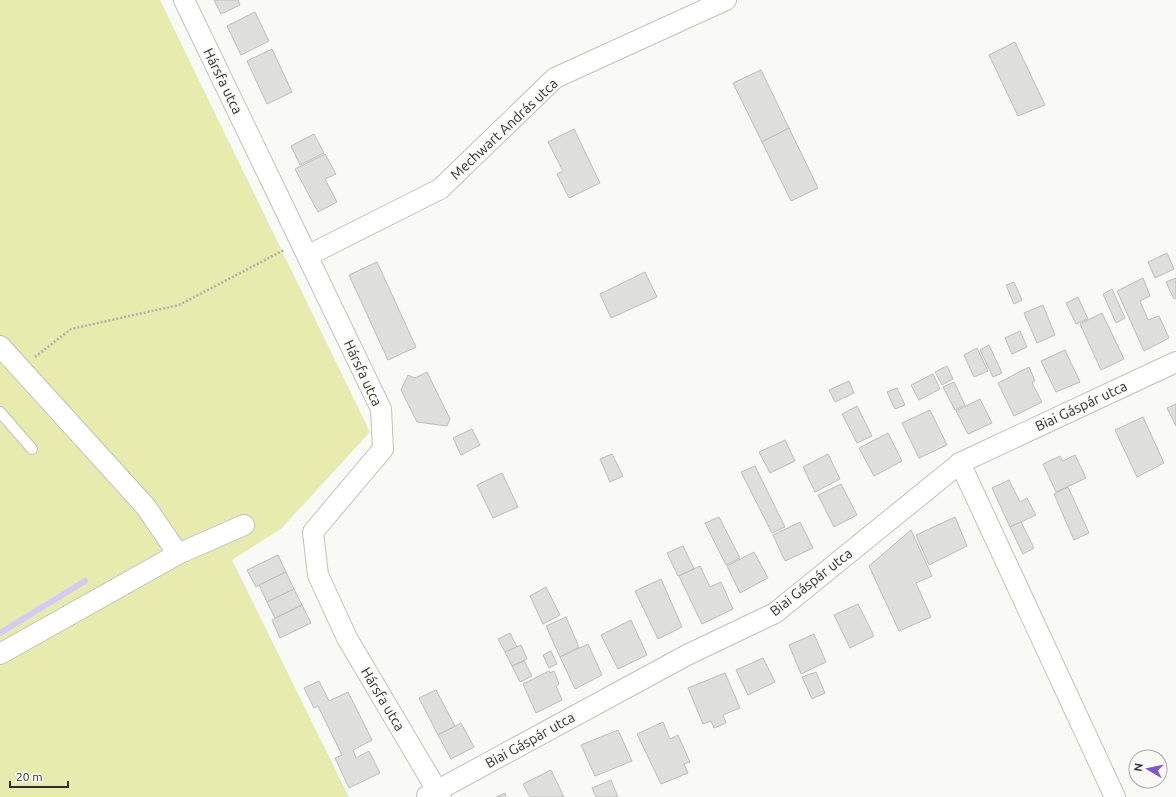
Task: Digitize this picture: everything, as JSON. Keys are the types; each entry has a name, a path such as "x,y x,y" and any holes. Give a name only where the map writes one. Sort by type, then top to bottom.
{"street":[{"name":"Hársfa utca","path":"184,0 381,409 384,449 313,532 318,575 347,638 435,795"},
{"name":"Mechwart András utca","path":"307,256 440,189 555,78 726,0"},
{"path":"0,346 146,507 178,554"},
{"name":"Biai Gáspár utca","path":"435,795 687,655 775,613 960,463 1176,362"},
{"path":"960,463 1115,797"},
{"path":"0,654 178,554 244,525"}],"lane":[{"path":"0,412 32,450"}],"path":[{"path":"20,368 71,329 179,305 286,249 307,256"}],"green space":[{"path":"0,0 160,0 370,432 282,528 232,560 349,797 0,797"}],"building":[{"path":"214,0 238,0 240,5 221,14"},
{"path":"255,12 269,41 241,55 227,26"},
{"path":"1015,42 1045,105 1018,116 989,55"},
{"path":"272,49 292,92 267,104 247,61"},
{"path":"761,70 789,128 762,142 733,83"},
{"path":"789,128 818,188 791,201 762,142"},
{"path":"574,129 600,183 569,198 557,174 563,171 548,142"},
{"path":"314,134 324,153 300,165 291,146"},
{"path":"325,154 336,174 325,179 337,202 318,212 295,169"},
{"path":"1167,253 1174,269 1155,278 1148,262"},
{"path":"377,262 416,347 388,360 349,275"},
{"path":"645,272 657,297 611,318 600,294"},
{"path":"1143,278 1150,296 1140,301 1148,320 1159,316 1169,338 1144,351 1117,291"},
{"path":"1176,278 1176,298 1174,299 1166,282"},
{"path":"1014,282 1022,300 1014,304 1006,285"},
{"path":"1112,289 1125,318 1116,323 1103,294"},
{"path":"1078,297 1088,319 1076,324 1066,303"},
{"path":"1043,305 1055,335 1037,343 1024,313"},
{"path":"1102,313 1124,359 1101,370 1080,324"},
{"path":"1020,331 1027,347 1012,354 1005,338"},
{"path":"989,345 1002,373 993,377 980,350"},
{"path":"977,348 988,371 974,377 964,355"},
{"path":"1065,350 1080,382 1056,392 1041,361"},
{"path":"947,366 953,379 942,385 935,372"},
{"path":"1029,367 1035,381 1032,383 1042,402 1014,416 998,383"},
{"path":"427,372 450,419 447,426 417,422 401,390 408,375 415,378"},
{"path":"933,374 940,389 919,400 911,385"},
{"path":"849,381 854,393 835,402 829,390"},
{"path":"954,382 965,405 955,410 943,387"},
{"path":"897,388 905,405 895,409 887,392"},
{"path":"980,399 992,423 968,434 956,411"},
{"path":"1176,404 1176,426 1167,408"},
{"path":"857,406 872,436 857,443 842,414"},
{"path":"930,410 947,445 919,458 902,423"},
{"path":"1143,417 1164,463 1137,477 1115,430"},
{"path":"472,429 480,445 461,455 453,438"},
{"path":"888,433 902,461 874,476 859,448"},
{"path":"785,440 795,461 770,473 759,452"},
{"path":"612,454 623,476 610,482 600,459"},
{"path":"828,454 840,479 815,492 803,467"},
{"path":"1075,455 1086,478 1056,492 1043,464 1060,456 1063,461"},
{"path":"755,466 785,527 772,533 741,472"},
{"path":"502,473 518,507 493,518 477,485"},
{"path":"1009,480 1020,502 1027,498 1036,515 1010,527 992,488"},
{"path":"841,484 857,515 834,527 818,495"},
{"path":"1068,487 1089,533 1074,540 1054,494"},
{"path":"719,517 740,558 726,565 705,523"},
{"path":"955,517 967,546 929,565 916,535"},
{"path":"800,522 813,548 785,561 773,535"},
{"path":"1021,522 1034,548 1023,554 1010,527"},
{"path":"911,530 932,576 916,583 931,617 899,631 869,566"},
{"path":"683,546 694,569 678,576 667,553"},
{"path":"754,552 768,578 740,593 727,566"},
{"path":"278,555 286,572 256,587 247,570"},
{"path":"700,566 710,587 721,582 733,609 702,624 679,576"},
{"path":"286,572 294,589 267,602 259,585"},
{"path":"661,579 682,627 658,639 635,591"},
{"path":"546,587 560,615 543,624 530,596"},
{"path":"294,589 302,605 275,618 267,602"},
{"path":"858,604 874,636 850,648 834,615"},
{"path":"302,605 311,623 280,638 272,620"},
{"path":"566,617 579,647 560,657 546,626"},
{"path":"631,620 647,655 618,669 601,635"},
{"path":"510,633 517,647 505,652 498,639"},
{"path":"814,634 826,662 801,674 789,645"},
{"path":"588,644 602,675 575,689 560,657"},
{"path":"521,645 527,659 512,666 505,652"},
{"path":"551,651 557,664 549,668 543,655"},
{"path":"763,658 775,682 748,695 736,670"},
{"path":"524,661 532,676 520,682 512,666"},
{"path":"549,671 550,673 554,671 559,684 556,686 562,700 536,713 523,684"},
{"path":"816,672 825,693 812,699 802,677"},
{"path":"725,673 740,708 723,715 726,723 714,728 711,721 703,724 688,688"},
{"path":"319,681 329,701 348,692 372,740 353,750 356,758 369,751 380,773 349,788 335,758 342,755 318,706 314,708 304,688"},
{"path":"436,690 455,726 438,735 419,698"},
{"path":"663,722 670,739 678,735 690,762 684,764 688,773 661,784 637,734"},
{"path":"461,723 474,747 451,759 438,735"},
{"path":"618,730 632,761 595,776 581,745"},
{"path":"551,770 564,797 530,797 523,784"},
{"path":"611,780 618,797 596,797 592,788"},
{"path":"505,793 506,797 496,797"}],"waterway":[{"path":"0,633 85,581"}]}
